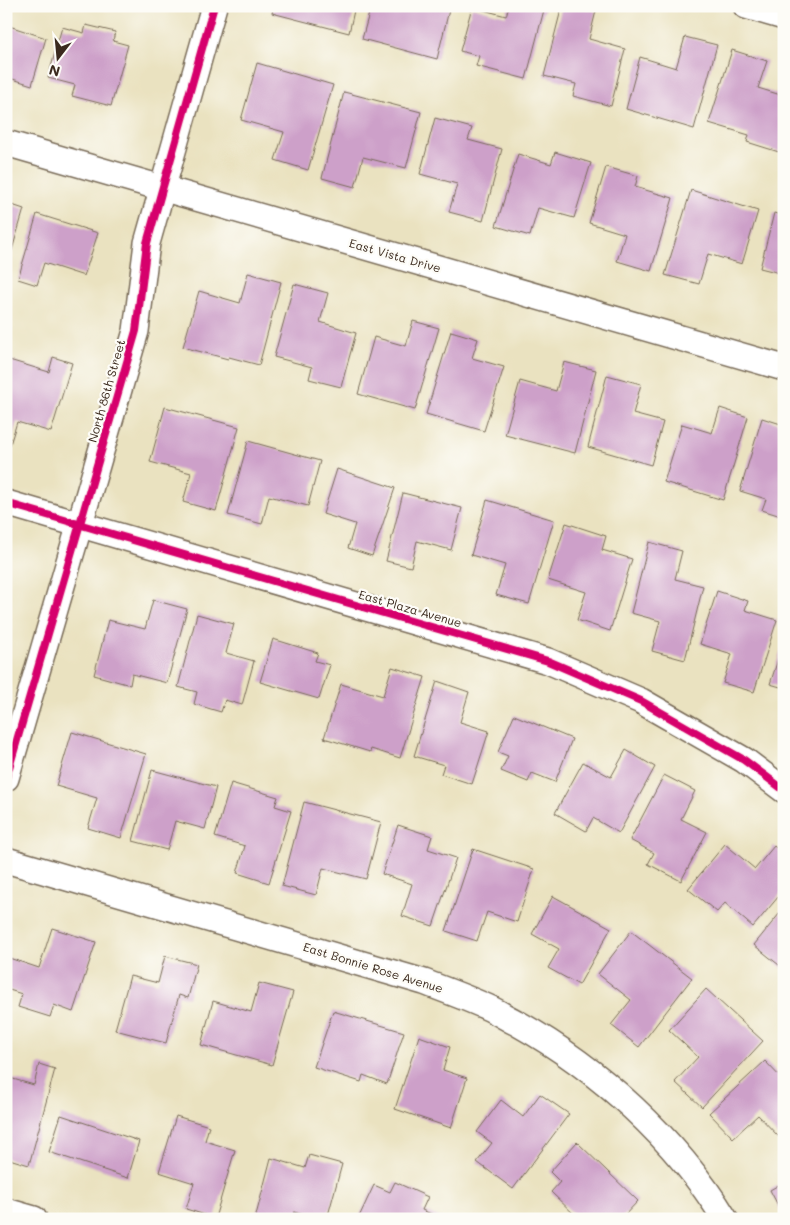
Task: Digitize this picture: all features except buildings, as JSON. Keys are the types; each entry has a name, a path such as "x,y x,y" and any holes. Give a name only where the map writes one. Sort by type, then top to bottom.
{"street":[{"name":"North 86th Street","path":"6,778 136,331 148,243 214,6"},
{"path":"746,6 784,17"},
{"name":"East Vista Drive","path":"6,143 784,368"},
{"name":"East Plaza Avenue","path":"6,503 548,661 641,701 744,760 784,790"},
{"name":"East Bonnie Rose Avenue","path":"6,860 424,982 489,1008 546,1039 602,1079 688,1166 725,1219"},
{"path":"6,1211 34,1219"}],"cycle path":[{"path":"6,778 136,331 147,243 214,6"},
{"path":"6,503 548,661 641,701 744,760 784,790"}]}
